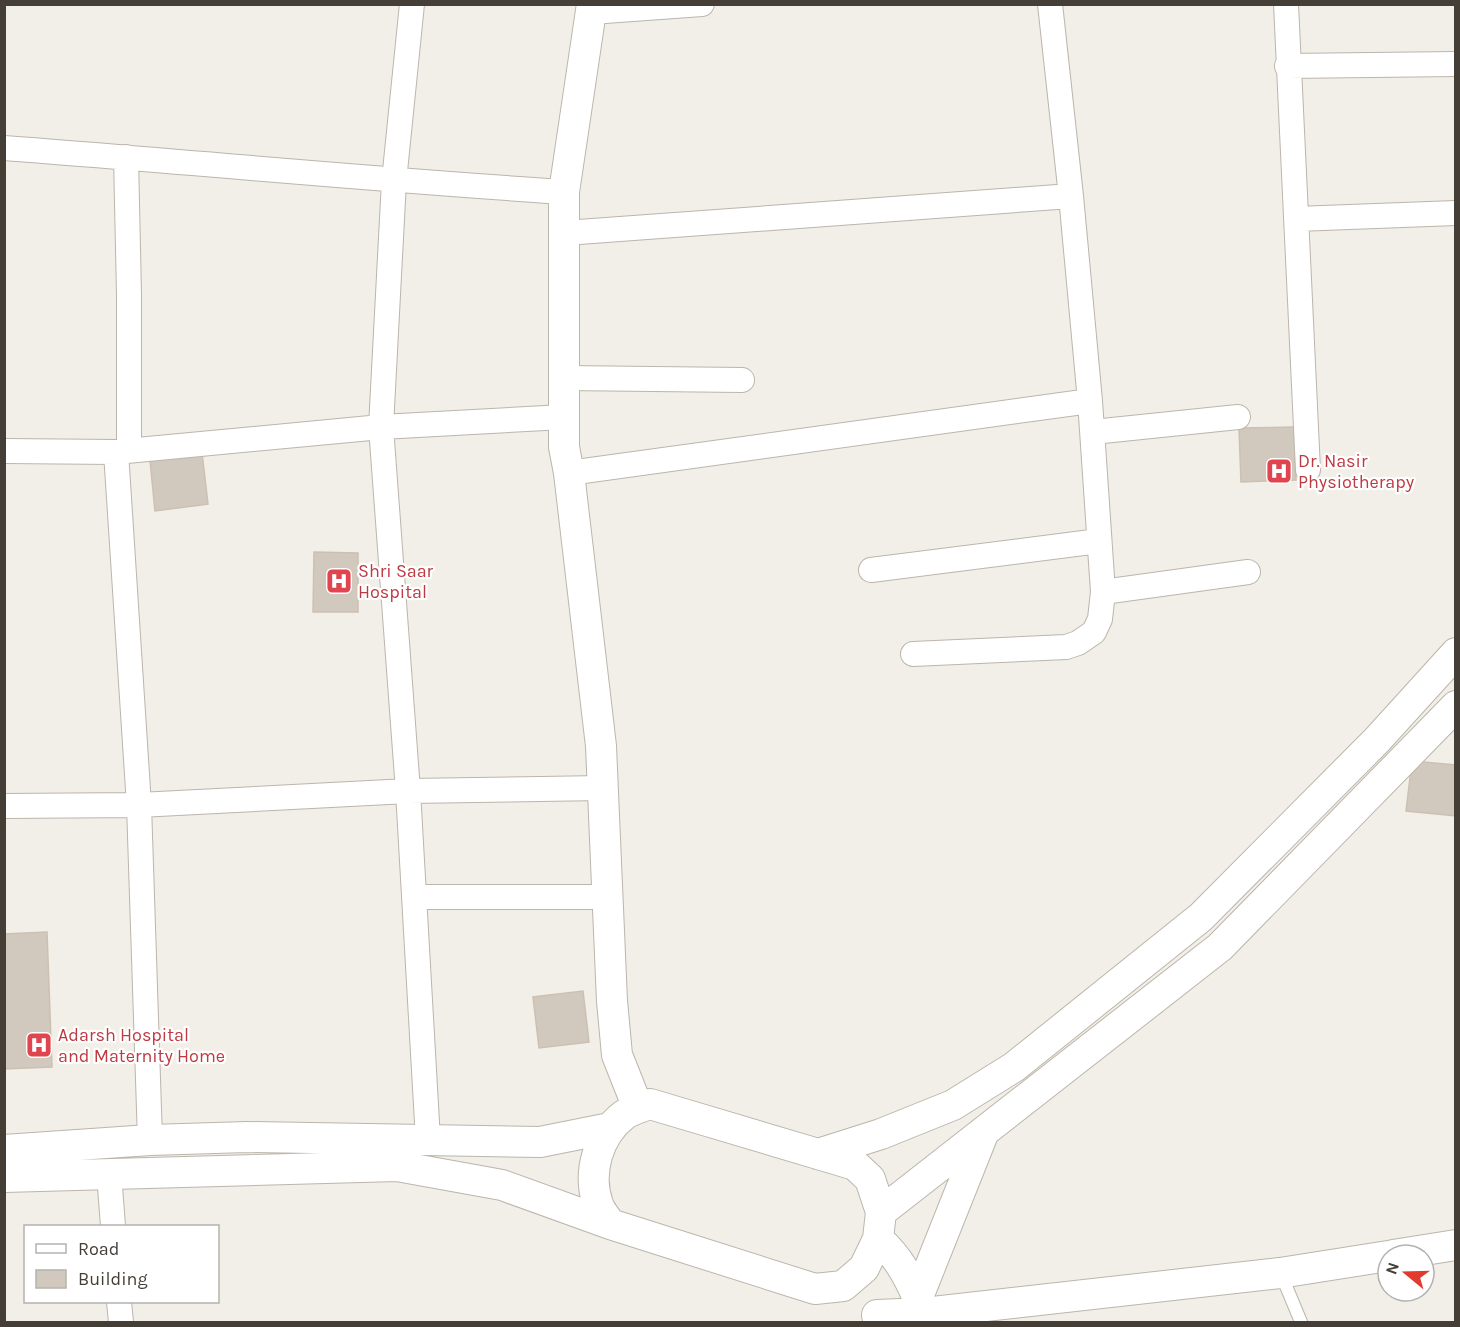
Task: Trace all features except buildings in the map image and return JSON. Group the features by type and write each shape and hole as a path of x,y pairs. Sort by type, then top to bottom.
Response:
{"street":[{"path":"412,4 394,181 381,427 408,791 428,1140"},
{"path":"638,1108 618,1055 612,1001 601,746 564,447 564,192 592,8 702,4"},
{"path":"914,654 1066,647 1078,643 1094,632 1100,619 1103,592 1093,432 1050,4"},
{"path":"1286,4 1287,66 1308,470"},
{"path":"1287,66 1455,64"},
{"path":"4,148 394,181 564,192"},
{"path":"126,157 129,295 122,450 139,805 150,1140"},
{"path":"565,233 1071,196"},
{"path":"1296,219 1455,213"},
{"path":"564,378 742,380"},
{"path":"569,473 1090,401"},
{"path":"4,451 122,450 381,427 564,417"},
{"path":"1093,432 1238,417"},
{"path":"871,570 1099,541"},
{"path":"1103,592 1248,572"},
{"path":"818,1154 881,1134 952,1105 1014,1067 1201,917 1377,740 1455,653"},
{"path":"4,1177 397,1166 502,1185 610,1224 815,1289 843,1287 864,1268 880,1225 984,1131 1220,947 1455,706"},
{"path":"4,806 139,805 408,791 603,788"},
{"path":"414,897 607,897"},
{"path":"610,1224 598,1205 592,1177 599,1148 610,1128 625,1114 650,1104 855,1165 870,1179 880,1225 923,1311"},
{"path":"4,1150 150,1140 247,1137 540,1142 610,1128"},
{"path":"923,1311 984,1131"},
{"path":"109,1174 113,1225"},
{"path":"1436,1248 1455,1245"},
{"path":"843,1287 879,1319 923,1311 1280,1273 1376,1258"},
{"path":"119,1303 121,1323"}],"lane":[{"path":"1280,1273 1301,1323"}],"place":[{"name":"Dr. Nasir Physiotherapy","path":"1279,471"},
{"name":"Shri Saar Hospital","path":"339,581"},
{"name":"Adarsh Hospital and Maternity Home","path":"39,1045"}]}
